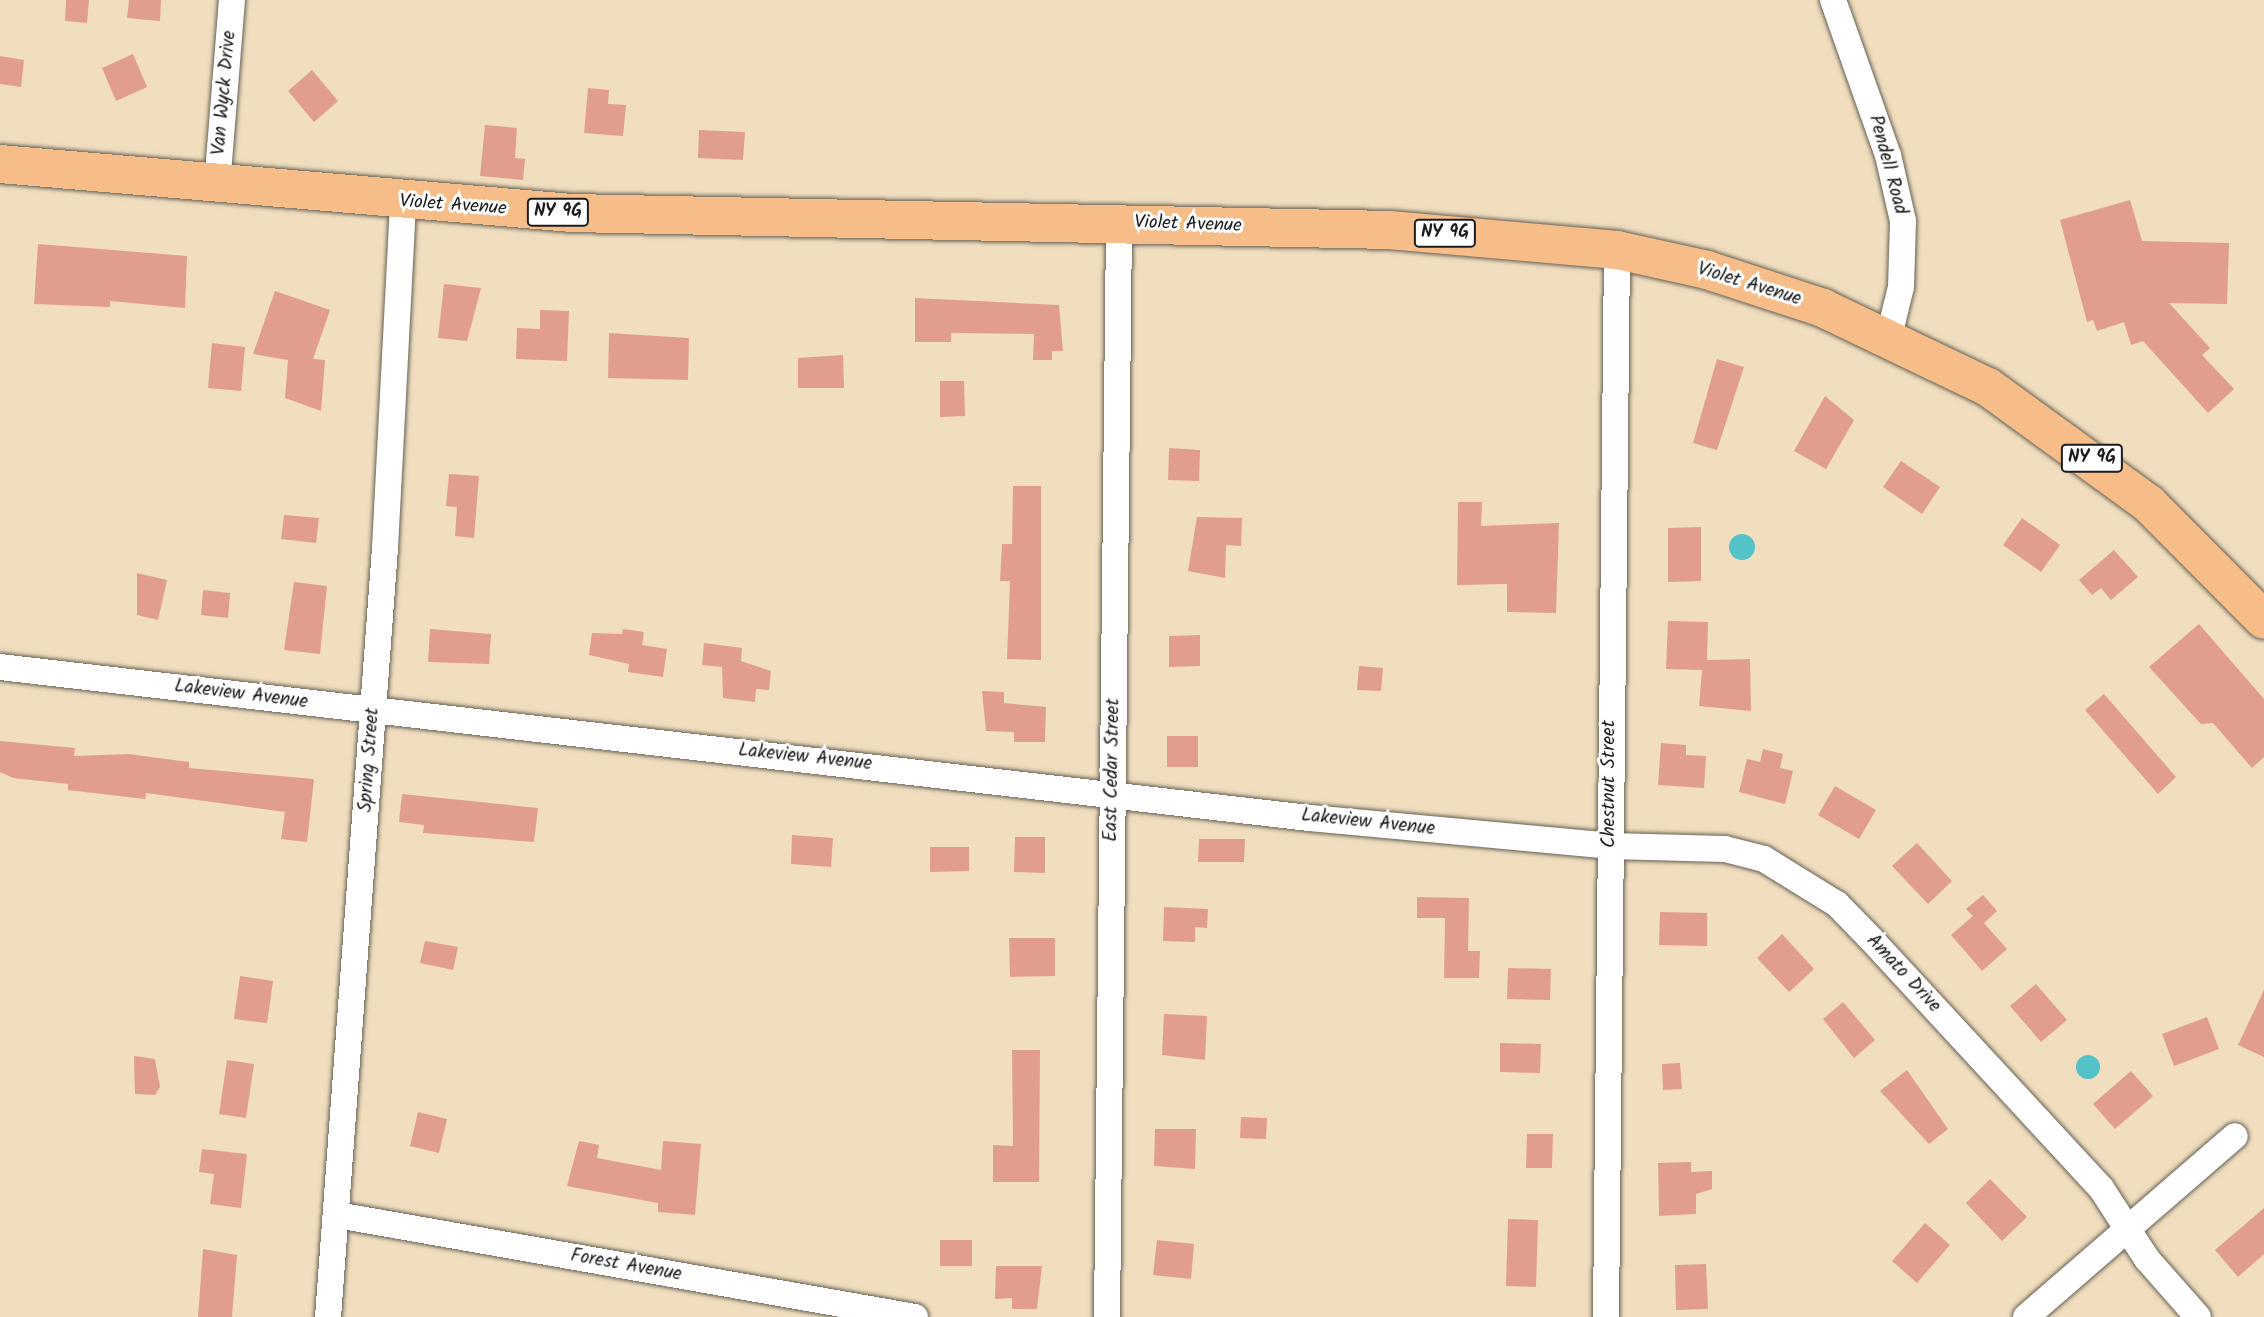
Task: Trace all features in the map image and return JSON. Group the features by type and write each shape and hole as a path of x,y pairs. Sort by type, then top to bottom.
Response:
{"main road":[{"name":"Violet Avenue","path":"0,164 403,203 572,213 1119,223 1464,234 1616,250 1753,284 1889,336 1989,387 2068,440 2178,530 2264,620"}],"street":[{"name":"Van Wyck Drive","path":"217,186 232,0"},
{"name":"Pendell Road","path":"1833,0 1888,155 1903,221 1901,287 1889,336"},
{"name":"Spring Street","path":"328,1317 373,710 403,203"},
{"name":"East Cedar Street","path":"1107,1317 1119,223"},
{"name":"Chestnut Street","path":"1606,1317 1616,250"},
{"name":"Lakeview Avenue","path":"0,667 1112,793 1610,846"},
{"name":"Amato Drive","path":"1610,846 1725,849 1795,874 1837,904 2101,1188 2126,1226 2198,1317"},
{"path":"2026,1317 2126,1226 2235,1136"},
{"name":"Forest Avenue","path":"337,1215 915,1317"}],"water":[{"path":"1742,534 1752,537 1755,547 1752,557 1742,560 1732,557 1729,547 1732,537"},
{"path":"2088,1055 2097,1058 2100,1067 2097,1076 2088,1079 2079,1076 2076,1067 2079,1058"}],"building":[{"path":"66,0 89,0 87,23 65,21"},
{"path":"129,0 161,0 160,21 127,18"},
{"path":"133,54 147,87 116,101 102,68"},
{"path":"0,56 24,60 21,87 0,84"},
{"path":"312,70 338,101 314,122 288,91"},
{"path":"588,88 609,90 608,104 626,105 623,136 584,133"},
{"path":"485,125 517,128 515,158 525,159 523,180 480,176"},
{"path":"699,130 745,132 743,160 698,158"},
{"path":"2130,200 2142,241 2229,243 2227,304 2169,303 2210,348 2202,355 2234,389 2208,413 2143,341 2131,345 2124,322 2097,331 2093,320 2087,322 2060,220"},
{"path":"38,244 187,256 185,308 110,301 110,307 34,304"},
{"path":"444,284 481,288 467,341 438,338"},
{"path":"275,291 330,310 313,359 325,360 321,411 285,398 288,360 253,354"},
{"path":"915,298 1059,305 1063,351 1052,351 1052,360 1033,360 1034,334 951,333 951,342 915,342"},
{"path":"540,310 569,311 567,361 516,359 517,328 540,329"},
{"path":"609,333 689,338 688,380 608,378"},
{"path":"212,343 245,347 241,391 208,388"},
{"path":"843,355 844,388 798,388 798,358"},
{"path":"1717,359 1744,367 1717,450 1693,443"},
{"path":"940,381 964,381 965,416 940,417"},
{"path":"1825,396 1854,420 1826,469 1794,451"},
{"path":"1169,448 1200,450 1199,481 1168,480"},
{"path":"1901,461 1940,487 1922,514 1883,487"},
{"path":"449,474 479,476 474,538 455,536 457,507 446,506"},
{"path":"1013,486 1041,486 1041,660 1007,659 1010,581 1000,581 1002,544 1012,544"},
{"path":"1458,502 1482,502 1481,526 1559,523 1556,613 1507,612 1507,584 1457,585"},
{"path":"284,515 319,518 316,543 281,539"},
{"path":"1197,517 1242,518 1241,546 1226,545 1225,578 1188,571"},
{"path":"2022,518 2060,545 2041,572 2003,545"},
{"path":"1701,527 1701,581 1668,582 1668,528"},
{"path":"2114,550 2138,577 2111,600 2101,588 2092,595 2079,580"},
{"path":"137,573 167,580 158,620 137,615"},
{"path":"294,582 327,586 320,654 284,650"},
{"path":"203,590 230,593 228,618 201,615"},
{"path":"1668,621 1708,622 1707,660 1750,659 1751,711 1699,706 1702,670 1666,669"},
{"path":"2199,624 2264,699 2264,757 2252,768 2213,723 2201,724 2149,667"},
{"path":"430,629 491,634 489,664 428,662"},
{"path":"623,629 644,632 642,645 667,649 663,677 628,672 629,664 589,655 592,633 622,634"},
{"path":"1200,635 1200,666 1169,667 1169,636"},
{"path":"704,643 742,648 741,661 771,671 769,690 756,689 755,702 723,698 722,667 702,665"},
{"path":"1359,666 1383,668 1381,691 1357,690"},
{"path":"982,691 1004,692 1004,703 1046,707 1045,742 1014,742 1014,732 986,731"},
{"path":"2104,694 2176,777 2158,794 2085,710"},
{"path":"1167,736 1198,736 1198,767 1167,767"},
{"path":"0,741 75,748 74,756 128,754 189,762 189,768 314,779 307,842 281,839 285,812 146,793 145,799 68,790 68,784 13,778 0,772"},
{"path":"1661,743 1686,745 1686,755 1706,756 1704,788 1658,785"},
{"path":"1763,749 1783,754 1780,768 1793,771 1785,804 1739,792 1747,759 1760,762"},
{"path":"1835,786 1876,810 1859,839 1818,815"},
{"path":"402,794 538,808 534,842 423,833 424,825 399,822"},
{"path":"792,835 833,838 831,867 791,864"},
{"path":"1015,837 1045,837 1045,873 1014,872"},
{"path":"1199,839 1245,839 1244,862 1198,862"},
{"path":"1917,843 1952,881 1928,904 1892,866"},
{"path":"930,847 969,847 969,871 930,872"},
{"path":"1983,895 1997,911 1984,923 2007,949 1982,971 1951,935 1973,916 1966,909"},
{"path":"1417,897 1469,898 1468,951 1480,951 1479,978 1444,978 1445,918 1417,918"},
{"path":"1164,907 1208,909 1207,928 1195,927 1195,942 1163,941"},
{"path":"1660,912 1707,913 1707,946 1659,945"},
{"path":"1782,934 1814,969 1789,992 1757,958"},
{"path":"1009,938 1055,938 1055,976 1010,977"},
{"path":"425,941 458,947 453,970 420,963"},
{"path":"1508,968 1551,969 1550,1000 1507,999"},
{"path":"240,976 273,981 267,1023 234,1019"},
{"path":"2036,984 2067,1020 2041,1042 2010,1006"},
{"path":"2264,990 2264,1057 2238,1045"},
{"path":"1843,1002 1875,1040 1854,1058 1823,1019"},
{"path":"1164,1014 1207,1016 1205,1060 1162,1055"},
{"path":"2207,1017 2219,1049 2174,1066 2162,1034"},
{"path":"1500,1043 1541,1044 1540,1073 1500,1072"},
{"path":"1012,1050 1040,1050 1039,1182 993,1182 993,1145 1013,1146"},
{"path":"134,1056 155,1059 160,1087 155,1095 135,1094"},
{"path":"227,1060 254,1064 246,1118 219,1114"},
{"path":"1680,1063 1682,1089 1663,1090 1662,1064"},
{"path":"1907,1070 1948,1129 1929,1144 1880,1091"},
{"path":"2131,1071 2153,1096 2115,1129 2093,1104"},
{"path":"418,1112 447,1119 439,1153 410,1146"},
{"path":"1241,1117 1267,1118 1266,1139 1240,1138"},
{"path":"1155,1129 1196,1129 1195,1169 1154,1166"},
{"path":"1527,1134 1553,1134 1552,1168 1526,1168"},
{"path":"579,1141 599,1145 597,1158 661,1170 663,1141 701,1144 695,1215 658,1212 658,1203 567,1186"},
{"path":"202,1149 247,1154 241,1208 210,1204 214,1174 199,1172"},
{"path":"1691,1162 1691,1172 1712,1171 1712,1189 1696,1194 1696,1214 1659,1216 1658,1163"},
{"path":"1990,1179 2027,1217 2002,1241 1966,1203"},
{"path":"2264,1208 2264,1254 2238,1277 2215,1250"},
{"path":"1508,1219 1538,1220 1536,1287 1506,1286"},
{"path":"1925,1223 1950,1245 1917,1283 1892,1261"},
{"path":"940,1240 972,1240 972,1266 940,1266"},
{"path":"1157,1240 1194,1244 1191,1279 1153,1275"},
{"path":"203,1249 237,1255 232,1317 198,1317"},
{"path":"1706,1264 1708,1309 1676,1310 1675,1265"},
{"path":"996,1266 1042,1266 1037,1309 1012,1309 1012,1298 995,1299"}]}
